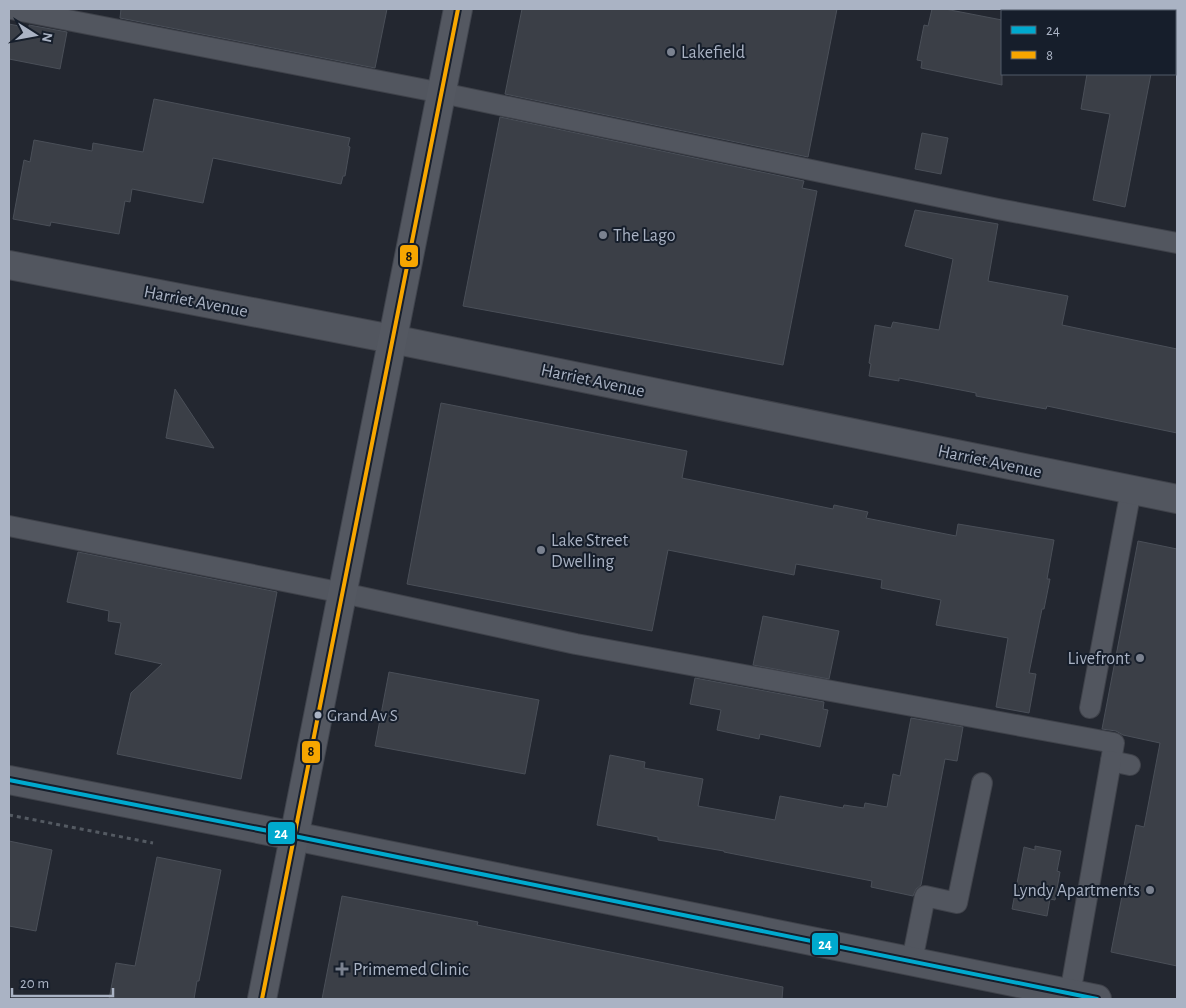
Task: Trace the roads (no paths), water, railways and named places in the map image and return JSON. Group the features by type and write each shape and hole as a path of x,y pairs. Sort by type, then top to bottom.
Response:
{"main road":[{"path":"262,999 458,9"}],"street":[{"name":"Harriet Avenue","path":"9,265 392,339 1177,500"},
{"path":"9,780 1097,999"}],"lane":[{"path":"11,9 442,93 998,209 1177,243"},
{"path":"1090,708 1132,490"},
{"path":"9,526 576,644 1114,743 1120,763 1070,994"},
{"path":"912,962 925,896 957,903 982,783"}],"place":[{"name":"Lakefield","path":"671,52"},
{"name":"The Lago","path":"603,235"},
{"name":"Lake Street Dwelling","path":"541,550"},
{"name":"Livefront","path":"1140,658"},
{"name":"Grand Av S","path":"318,715"},
{"name":"Lyndy Apartments","path":"1150,890"},
{"name":"Primemed Clinic","path":"342,969"}]}
